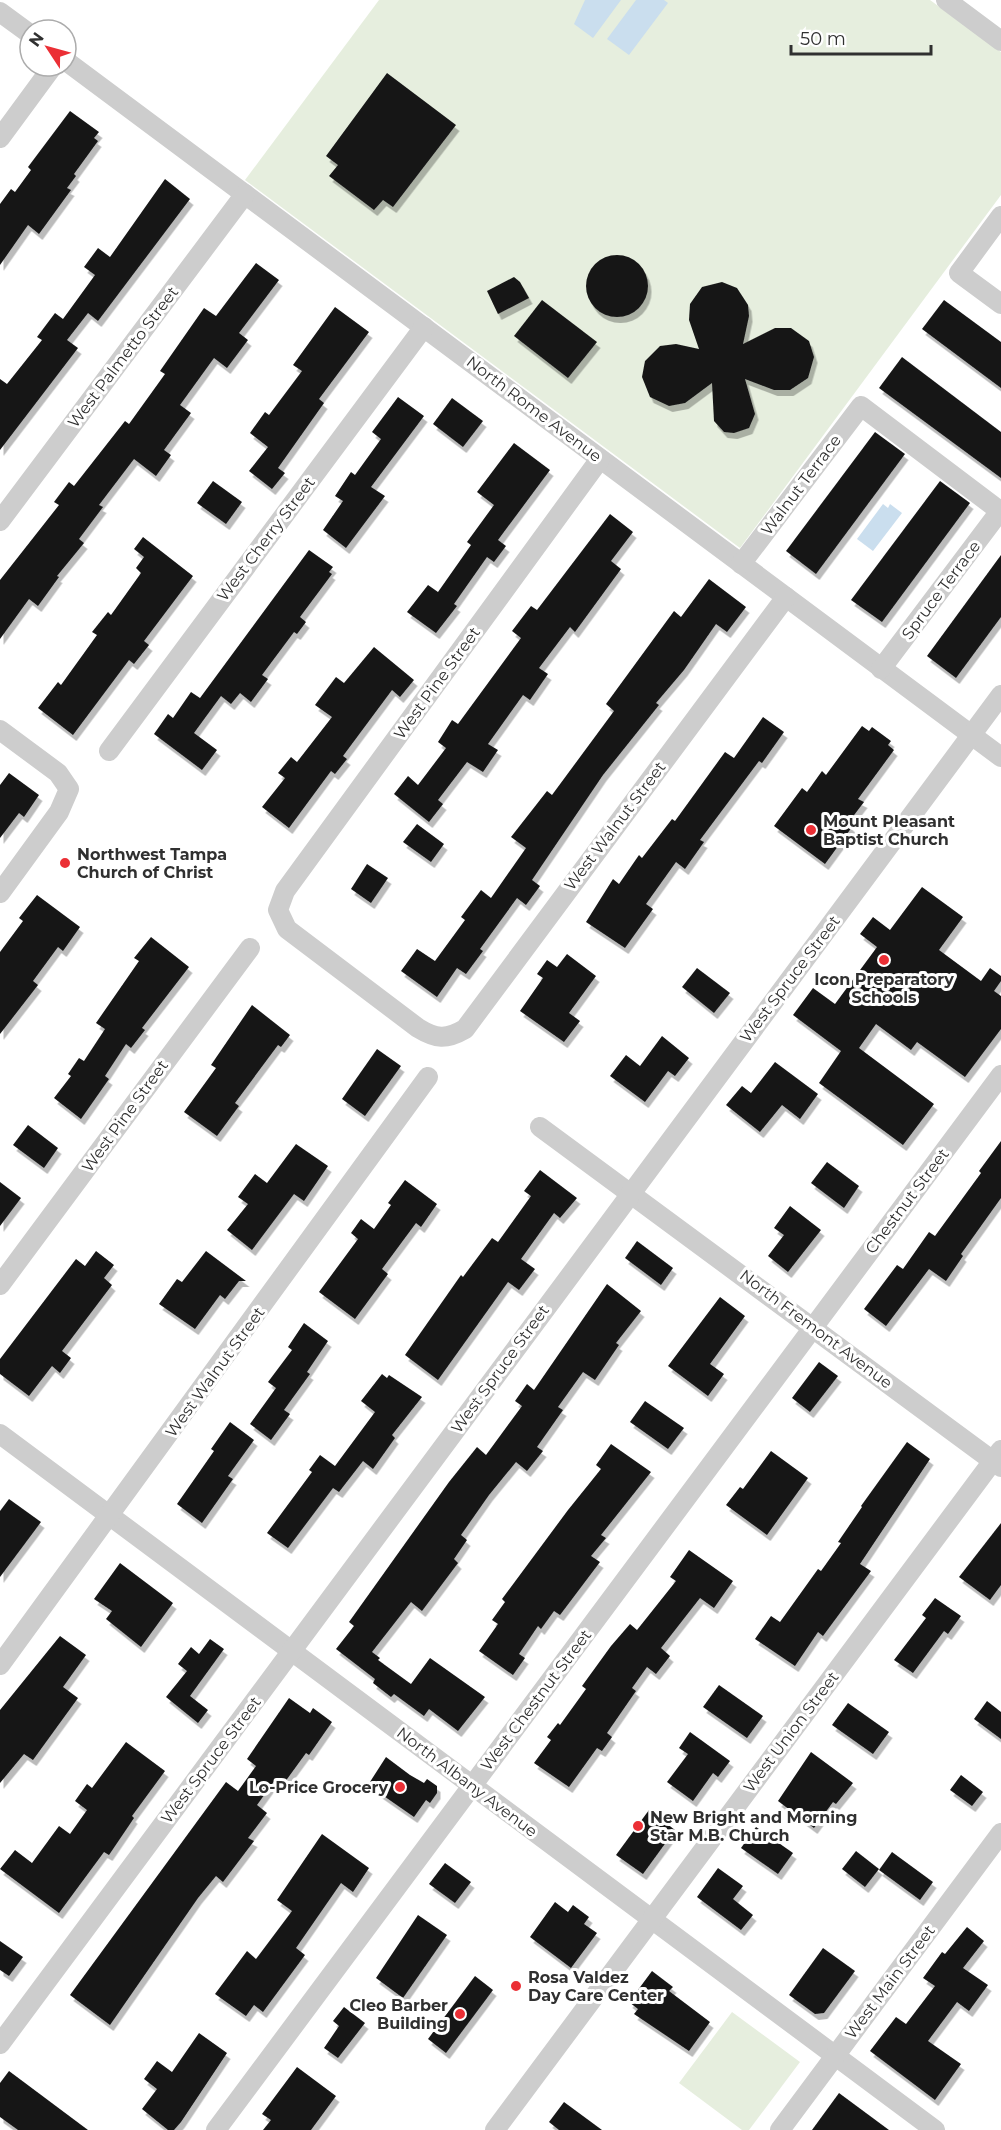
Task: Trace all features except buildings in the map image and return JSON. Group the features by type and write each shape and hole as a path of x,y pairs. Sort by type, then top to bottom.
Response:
{"street":[{"path":"946,0 1001,41"},
{"path":"0,12 18,25"},
{"name":"North Rome Avenue","path":"78,70 1001,758"},
{"path":"0,138 44,78"},
{"name":"West Palmetto Street","path":"0,521 245,194"},
{"path":"1001,216 959,273 1001,304"},
{"name":"West Cherry Street","path":"109,751 424,327"},
{"name":"Walnut Terrace","path":"741,564 861,406 1000,511"},
{"name":"West Pine Street","path":"435,1038 417,1028 287,929 278,910 285,891 600,459"},
{"name":"Spruce Terrace","path":"881,669 1000,511"},
{"name":"West Walnut Street","path":"435,1038 451,1037 465,1029 786,597"},
{"name":"West Spruce Street","path":"0,2044 1001,695"},
{"path":"0,730 58,773 69,789 59,812 0,893"},
{"name":"West Pine Street","path":"0,1285 250,948"},
{"name":"Chestnut Street","path":"813,1327 1001,1075"},
{"name":"West Walnut Street","path":"0,1665 111,1516 428,1077"},
{"name":"North Fremont Avenue","path":"540,1126 813,1327 998,1459"},
{"name":"West Chestnut Street","path":"216,2130 813,1327"},
{"name":"North Albany Avenue","path":"0,1434 934,2130"},
{"name":"West Union Street","path":"495,2130 998,1459"},
{"name":"West Main Street","path":"780,2130 1001,1833"}],"green space":[{"path":"379,0 930,0 1001,52 1001,195 740,548 245,180"},
{"path":"732,2012 800,2062 749,2130 742,2130 679,2083"}],"water":[{"path":"585,0 621,0 593,38 574,24"},
{"path":"636,0 664,0 668,3 629,55 607,39"},
{"path":"883,504 888,508 890,504 902,513 873,551 857,539"}],"place":[{"name":"Mount Pleasant Baptist Church","path":"811,830"},
{"name":"Northwest Tampa Church of Christ","path":"65,863"},
{"name":"Icon Preparatory Schools","path":"884,960"},
{"name":"Lo-Price Grocery","path":"400,1787"},
{"name":"New Bright and Morning Star M.B. Church","path":"638,1826"},
{"name":"Rosa Valdez Day Care Center","path":"516,1986"},
{"name":"Cleo Barber Building","path":"460,2014"}]}
